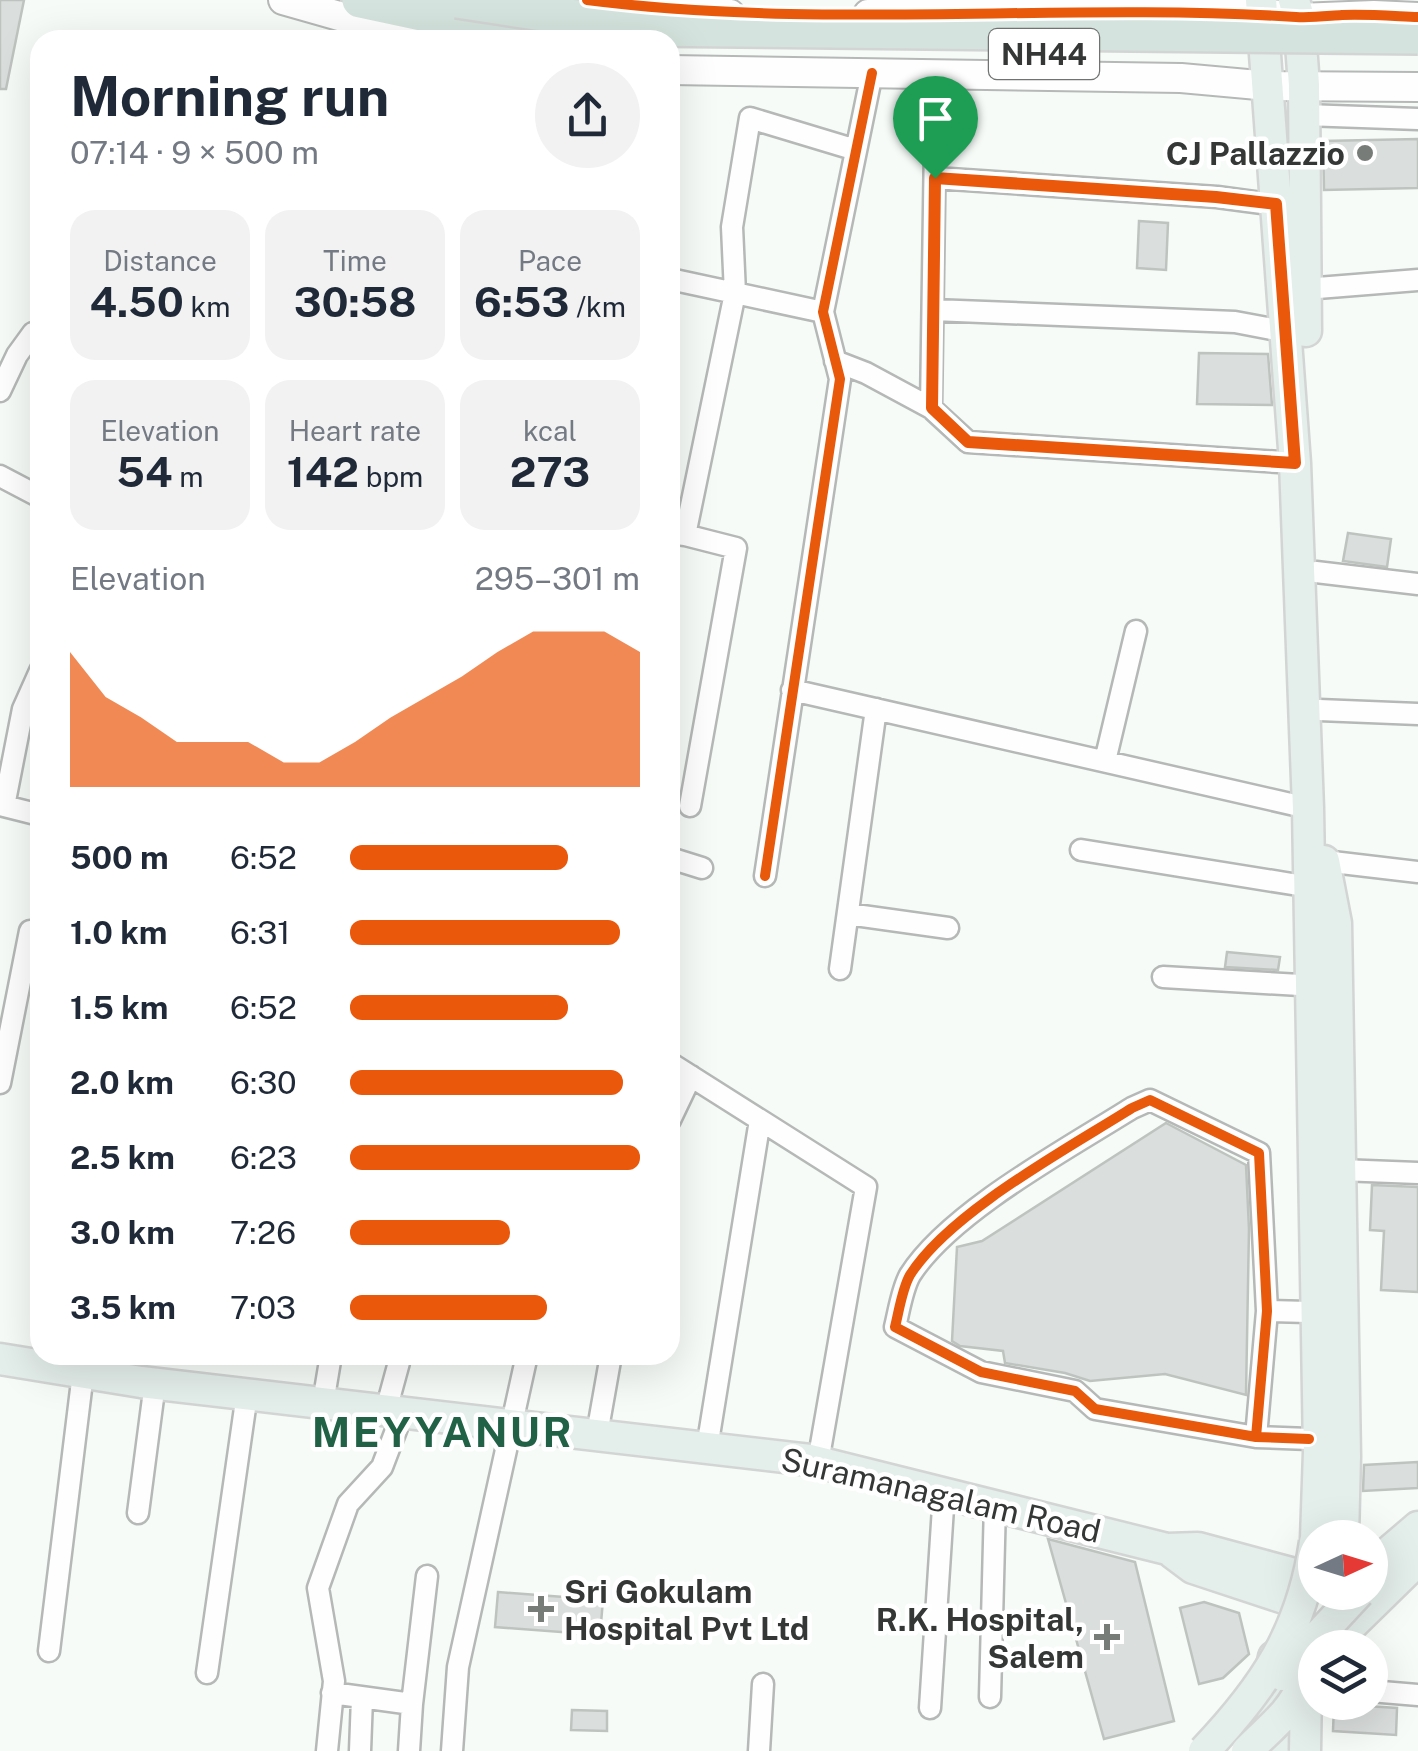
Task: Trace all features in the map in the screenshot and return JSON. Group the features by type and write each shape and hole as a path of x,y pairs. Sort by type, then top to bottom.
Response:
{"highway":[{"path":"360,0 501,30"},
{"name":"NH44","path":"457,0 642,28 1418,36"},
{"name":"NH44","path":"680,49 1418,56"}],"main road":[{"path":"1262,7 1288,332 1308,808 1318,925 1334,1520"},
{"path":"1297,9 1304,100 1305,289 1324,860 1318,925 1316,1520"},
{"path":"1273,1745 1269,1676 1309,1514 1298,885 1308,808"},
{"path":"1324,860 1336,923 1343,1520"},
{"name":"Suramanagalam Road","path":"0,1359 30,1360"},
{"name":"Suramanagalam Road","path":"61,1365 155,1383 818,1462 1167,1549 1193,1568 1294,1587"},
{"path":"1388,1553 1418,1528"},
{"path":"1388,1566 1418,1540"},
{"path":"1343,1630 1418,1560"},
{"path":"1368,1630 1418,1579"},
{"path":"1204,1751 1244,1710 1276,1662 1298,1610"},
{"path":"1195,1751 1269,1676 1325,1610"},
{"path":"1212,1751 1326,1610"},
{"path":"1230,1751 1298,1676"},
{"path":"1248,1751 1298,1696"},
{"path":"1273,1745 1298,1712"},
{"path":"1304,1720 1305,1751"},
{"path":"1315,1720 1315,1751"}],"street":[{"path":"283,0 388,30"},
{"path":"587,0 737,14 1262,7 1418,17"},
{"path":"680,70 1181,78 1269,86 1304,100 1418,119"},
{"path":"764,876 840,379 823,312 872,73"},
{"path":"932,408 936,76"},
{"path":"1304,100 1418,87"},
{"path":"680,522 736,294 732,227 750,118 856,150"},
{"path":"935,178 1276,204"},
{"path":"1305,289 1418,280"},
{"path":"680,281 823,312"},
{"path":"933,310 1235,322 1288,332"},
{"path":"0,390 30,336"},
{"path":"835,361 932,408 968,442 1295,463"},
{"path":"0,476 30,492"},
{"path":"680,535 736,548 690,806"},
{"path":"1316,572 1418,584"},
{"path":"1105,761 1136,631"},
{"path":"792,690 1308,808"},
{"path":"30,694 2,806 30,813"},
{"path":"840,969 876,709"},
{"path":"1320,710 1418,714"},
{"path":"1081,850 1298,885"},
{"path":"1324,860 1418,872"},
{"path":"680,861 702,868"},
{"path":"848,914 948,928"},
{"path":"0,1083 30,931"},
{"path":"1163,977 1300,985"},
{"path":"680,1069 866,1187 818,1462"},
{"path":"680,1099 691,1076"},
{"path":"1256,1437 1267,1310 1259,1153 1150,1100 1014,1183 942,1236 908,1278 895,1327 981,1372 1074,1391 1095,1409 1256,1437 1309,1439"},
{"path":"707,1448 760,1120"},
{"path":"1340,1170 1418,1173"},
{"path":"1267,1310 1308,1312"},
{"path":"323,1403 329,1365"},
{"path":"327,1751 334,1681 318,1588 348,1504 382,1467 400,1365"},
{"path":"452,1751 458,1666 525,1365"},
{"path":"597,1434 609,1365"},
{"path":"49,1652 83,1372"},
{"path":"138,1513 155,1383"},
{"path":"208,1674 247,1394"},
{"path":"930,1708 944,1492"},
{"path":"990,1697 995,1504"},
{"path":"409,1751 428,1576"},
{"path":"759,1751 763,1684"},
{"path":"1388,1693 1418,1695"},
{"path":"332,1694 412,1704"},
{"path":"360,1751 362,1698"}],"building":[{"path":"0,0 24,0 6,89 0,89"},
{"name":"CJ Pallazzio","path":"1418,139 1418,188 1324,190 1323,141"},
{"path":"1139,221 1168,223 1166,270 1137,268"},
{"path":"1199,353 1268,354 1272,405 1197,404"},
{"path":"1348,533 1391,539 1387,567 1343,561"},
{"path":"1227,952 1280,957 1278,970 1225,967"},
{"path":"1166,1123 1246,1165 1246,1395 1165,1374 1090,1381 1005,1363 1003,1351 960,1346 952,1341 957,1247 982,1241"},
{"path":"1372,1185 1418,1187 1418,1292 1381,1290 1384,1231 1370,1230"},
{"path":"1418,1462 1418,1488 1363,1491 1364,1465"},
{"path":"1048,1539 1135,1562 1174,1721 1104,1739"},
{"path":"498,1592 603,1600 600,1635 495,1627"},
{"path":"1204,1602 1239,1613 1249,1654 1223,1678 1199,1684 1180,1608"},
{"path":"1388,1707 1397,1708 1396,1735 1333,1731 1333,1720 1388,1720"},
{"path":"572,1710 607,1711 607,1731 571,1730"}],"cycle path":[{"path":"587,0 675,9 852,15 1119,12 1418,17"},
{"path":"765,876 840,379 823,312 872,73"},
{"path":"1256,1437 1267,1311 1259,1153 1150,1100 1044,1162 981,1205 928,1251 907,1281 895,1327 981,1372 1075,1391 1095,1409 1256,1437 1309,1439"}],"place":[{"name":"CJ Pallazzio","path":"1365,153"},
{"name":"Sri Gokulam Hospital Pvt Ltd","path":"541,1609"},
{"name":"R.K. Hospital, Salem","path":"1107,1637"}],"district":[{"name":"MEYYANUR","path":"443,1431"}],"route":[{"path":"935,178 1276,204 1295,463 968,442 932,408 935,178"}]}
